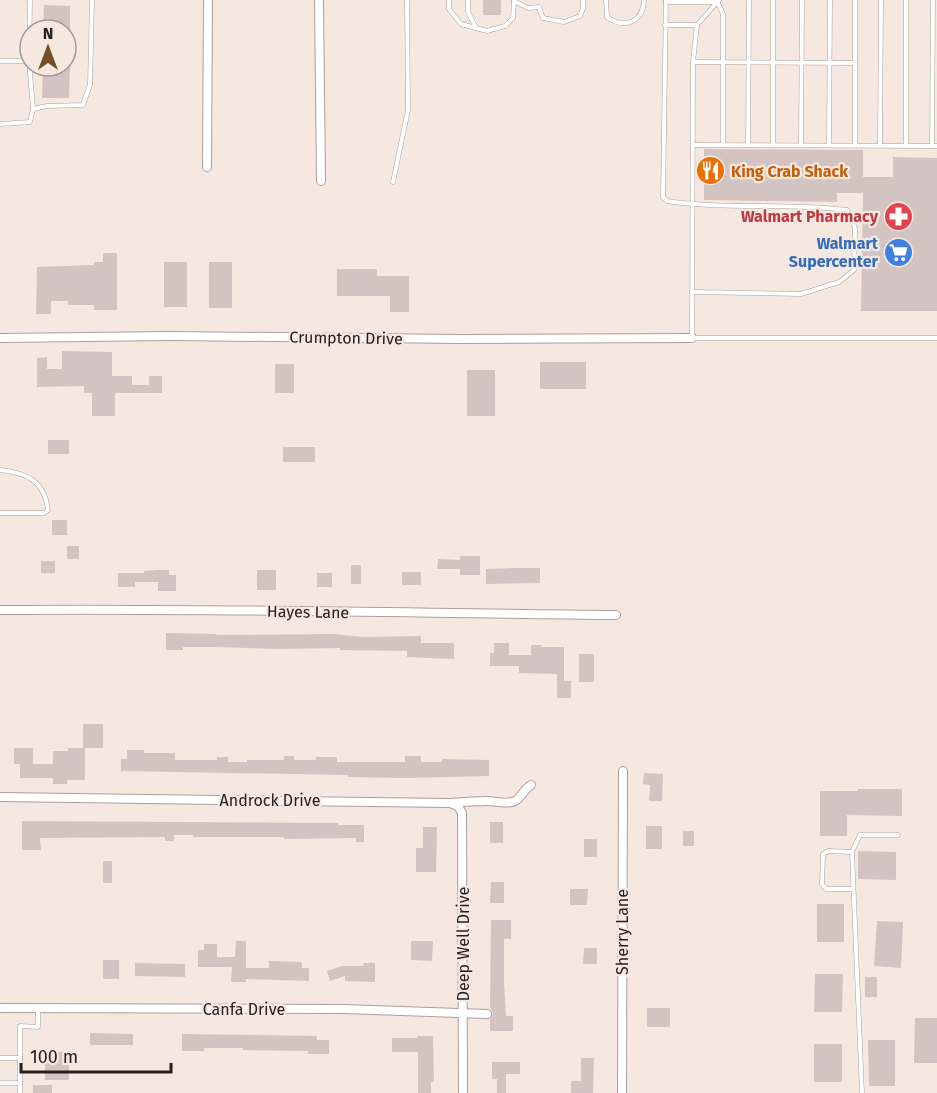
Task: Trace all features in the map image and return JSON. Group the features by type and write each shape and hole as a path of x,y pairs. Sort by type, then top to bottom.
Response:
{"street":[{"path":"207,167 208,0"},
{"path":"319,0 321,181"},
{"name":"Crumpton Drive","path":"0,338 158,336 461,339 692,338"},
{"name":"Hayes Lane","path":"0,610 152,608 271,612 616,615"},
{"name":"Sherry Lane","path":"622,1093 623,771"},
{"name":"Androck Drive","path":"0,797 513,802 522,796 525,788 531,785"},
{"name":"Deep Well Drive","path":"449,803 458,806 462,813 463,1093"},
{"name":"Canfa Drive","path":"0,1008 344,1009 487,1014"}],"lane":[{"path":"30,0 30,18"},
{"path":"33,109 47,106 83,105 90,85 92,0"},
{"path":"393,182 408,110 407,0"},
{"path":"449,0 449,9 461,24 487,31 504,26 513,18 514,0 528,8 538,7"},
{"path":"468,0 468,12 476,28"},
{"path":"539,0 538,7 543,18 564,22 580,16 583,0"},
{"path":"606,0 607,17 615,23 631,23 644,9 644,0"},
{"path":"748,145 749,0"},
{"path":"773,0 773,145"},
{"path":"801,145 802,0"},
{"path":"829,145 830,0"},
{"path":"855,0 855,145"},
{"path":"880,146 881,0"},
{"path":"906,0 906,146"},
{"path":"693,145 934,146 933,0"},
{"path":"692,292 801,294 839,282 854,270 855,228 847,210 824,207 692,205 667,201 663,197 666,1 718,1"},
{"path":"718,1 697,25 693,62 692,338 937,338"},
{"path":"718,1 723,14 723,145"},
{"path":"665,25 697,25"},
{"path":"0,61 18,61"},
{"path":"693,62 855,63"},
{"path":"0,124 30,122 33,109 30,78"},
{"path":"0,470 25,474 35,481 46,499 48,510 44,513 0,513"},
{"path":"862,1093 852,852 860,835 898,836"},
{"path":"852,852 828,851 823,854 822,884 826,889 853,889"},
{"path":"20,1093 20,1026 38,1027 38,1008"},
{"path":"0,1058 20,1058"},
{"path":"0,1083 20,1083"}],"building":[{"path":"483,0 501,0 501,15 483,15"},
{"path":"44,5 70,6 70,18 43,18"},
{"path":"43,78 70,78 69,98 42,98"},
{"path":"704,149 863,150 863,177 893,177 893,157 937,158 937,311 861,311 863,193 837,193 837,202 704,200"},
{"path":"103,253 117,253 117,310 94,310 94,305 68,305 68,301 51,301 51,314 36,314 37,267 94,265 94,262 103,262"},
{"path":"164,262 187,262 187,307 164,307"},
{"path":"209,262 232,262 232,308 209,308"},
{"path":"337,269 377,269 377,276 409,276 409,312 390,312 390,296 337,296"},
{"path":"62,351 112,352 112,376 132,376 132,385 149,385 149,376 162,376 162,393 115,393 115,416 92,416 92,393 84,393 84,386 37,387 37,358 47,357 47,369 62,369"},
{"path":"540,362 586,362 586,389 540,389"},
{"path":"275,364 294,364 294,393 275,393"},
{"path":"467,370 495,370 495,416 467,416"},
{"path":"48,440 69,440 69,454 48,454"},
{"path":"283,447 315,447 315,462 283,462"},
{"path":"52,520 67,520 67,535 52,535"},
{"path":"67,546 79,546 79,559 67,559"},
{"path":"460,556 480,556 480,575 460,575 460,569 437,569 438,559 460,560"},
{"path":"41,561 55,561 55,573 41,573"},
{"path":"351,565 361,565 361,584 351,584"},
{"path":"540,568 540,583 486,584 486,569"},
{"path":"169,570 169,575 176,575 176,591 158,591 158,582 135,582 135,587 118,587 118,573"},
{"path":"257,570 276,570 276,590 257,590"},
{"path":"402,572 421,572 421,585 402,585"},
{"path":"317,573 332,573 332,587 317,587"},
{"path":"166,633 421,636 421,643 454,643 454,659 407,657 407,651 340,650 340,648 183,647 183,650 166,650"},
{"path":"494,643 509,643 509,655 531,655 531,645 564,647 564,681 571,681 571,698 557,698 557,674 519,673 519,666 490,666 490,653 494,653"},
{"path":"579,654 594,654 594,682 579,682"},
{"path":"83,724 103,724 103,748 83,748"},
{"path":"14,748 33,748 33,764 53,764 53,751 85,748 85,780 67,780 67,784 53,784 53,778 20,778 20,764 14,764"},
{"path":"127,750 144,750 144,753 175,753 175,760 217,760 217,757 228,757 228,762 284,760 284,756 294,756 294,760 337,757 337,762 405,762 405,756 421,756 421,762 442,762 442,759 489,760 489,776 405,778 121,771 121,759 127,759"},
{"path":"644,773 663,774 662,801 649,801 650,785 643,784"},
{"path":"858,789 902,789 902,816 847,815 847,836 820,836 820,791 858,791"},
{"path":"22,821 338,823 338,825 364,825 364,842 356,842 356,838 284,839 284,837 193,837 193,835 174,835 174,841 165,841 165,837 40,838 41,850 22,850"},
{"path":"490,822 503,822 503,843 490,843"},
{"path":"646,826 662,826 662,849 646,849"},
{"path":"423,827 437,827 436,872 416,872 416,848 423,848"},
{"path":"683,831 694,831 694,846 683,846"},
{"path":"584,839 597,839 597,857 584,857"},
{"path":"858,851 896,852 896,880 858,879"},
{"path":"103,861 112,861 112,883 103,883"},
{"path":"491,882 504,882 504,903 490,903"},
{"path":"570,889 588,889 587,905 570,905"},
{"path":"817,904 844,904 844,942 817,942"},
{"path":"491,920 511,920 511,939 504,939 504,983 506,1016 513,1016 513,1031 490,1031 490,1019 493,1014 490,1007"},
{"path":"877,921 903,922 901,968 874,966"},
{"path":"236,941 246,941 246,968 269,968 269,961 302,962 302,968 309,968 309,981 246,979 246,982 231,982 232,967 198,967 198,950 204,950 204,944 217,944 217,957 235,957"},
{"path":"411,941 433,941 432,961 411,960"},
{"path":"584,948 597,948 597,964 583,964"},
{"path":"103,960 119,960 119,979 103,979"},
{"path":"135,963 185,964 185,977 135,976"},
{"path":"364,963 375,963 375,982 345,981 345,976 330,981 327,971 342,966 363,966"},
{"path":"815,974 843,974 842,1012 814,1012"},
{"path":"865,977 877,977 877,997 865,997"},
{"path":"647,1008 670,1008 670,1027 647,1027"},
{"path":"915,1018 937,1018 937,1063 914,1063"},
{"path":"90,1033 133,1034 133,1045 90,1045"},
{"path":"182,1034 317,1036 317,1040 329,1040 329,1054 308,1054 308,1051 243,1050 243,1048 204,1048 204,1051 182,1051"},
{"path":"417,1036 433,1036 434,1082 431,1082 431,1093 418,1093 418,1052 392,1052 392,1038 417,1038"},
{"path":"868,1040 895,1040 895,1086 869,1086"},
{"path":"814,1044 842,1044 842,1082 814,1082"},
{"path":"45,1052 69,1052 69,1080 45,1080"},
{"path":"581,1058 594,1058 593,1093 571,1093 571,1081 581,1081"},
{"path":"492,1062 520,1062 520,1074 506,1074 506,1093 497,1093 497,1079 492,1079"},
{"path":"33,1085 52,1085 52,1093 33,1093"}],"place":[{"name":"King Crab Shack","path":"710,171"},
{"name":"Walmart Pharmacy","path":"899,216"},
{"name":"Walmart Supercenter","path":"899,252"}]}
